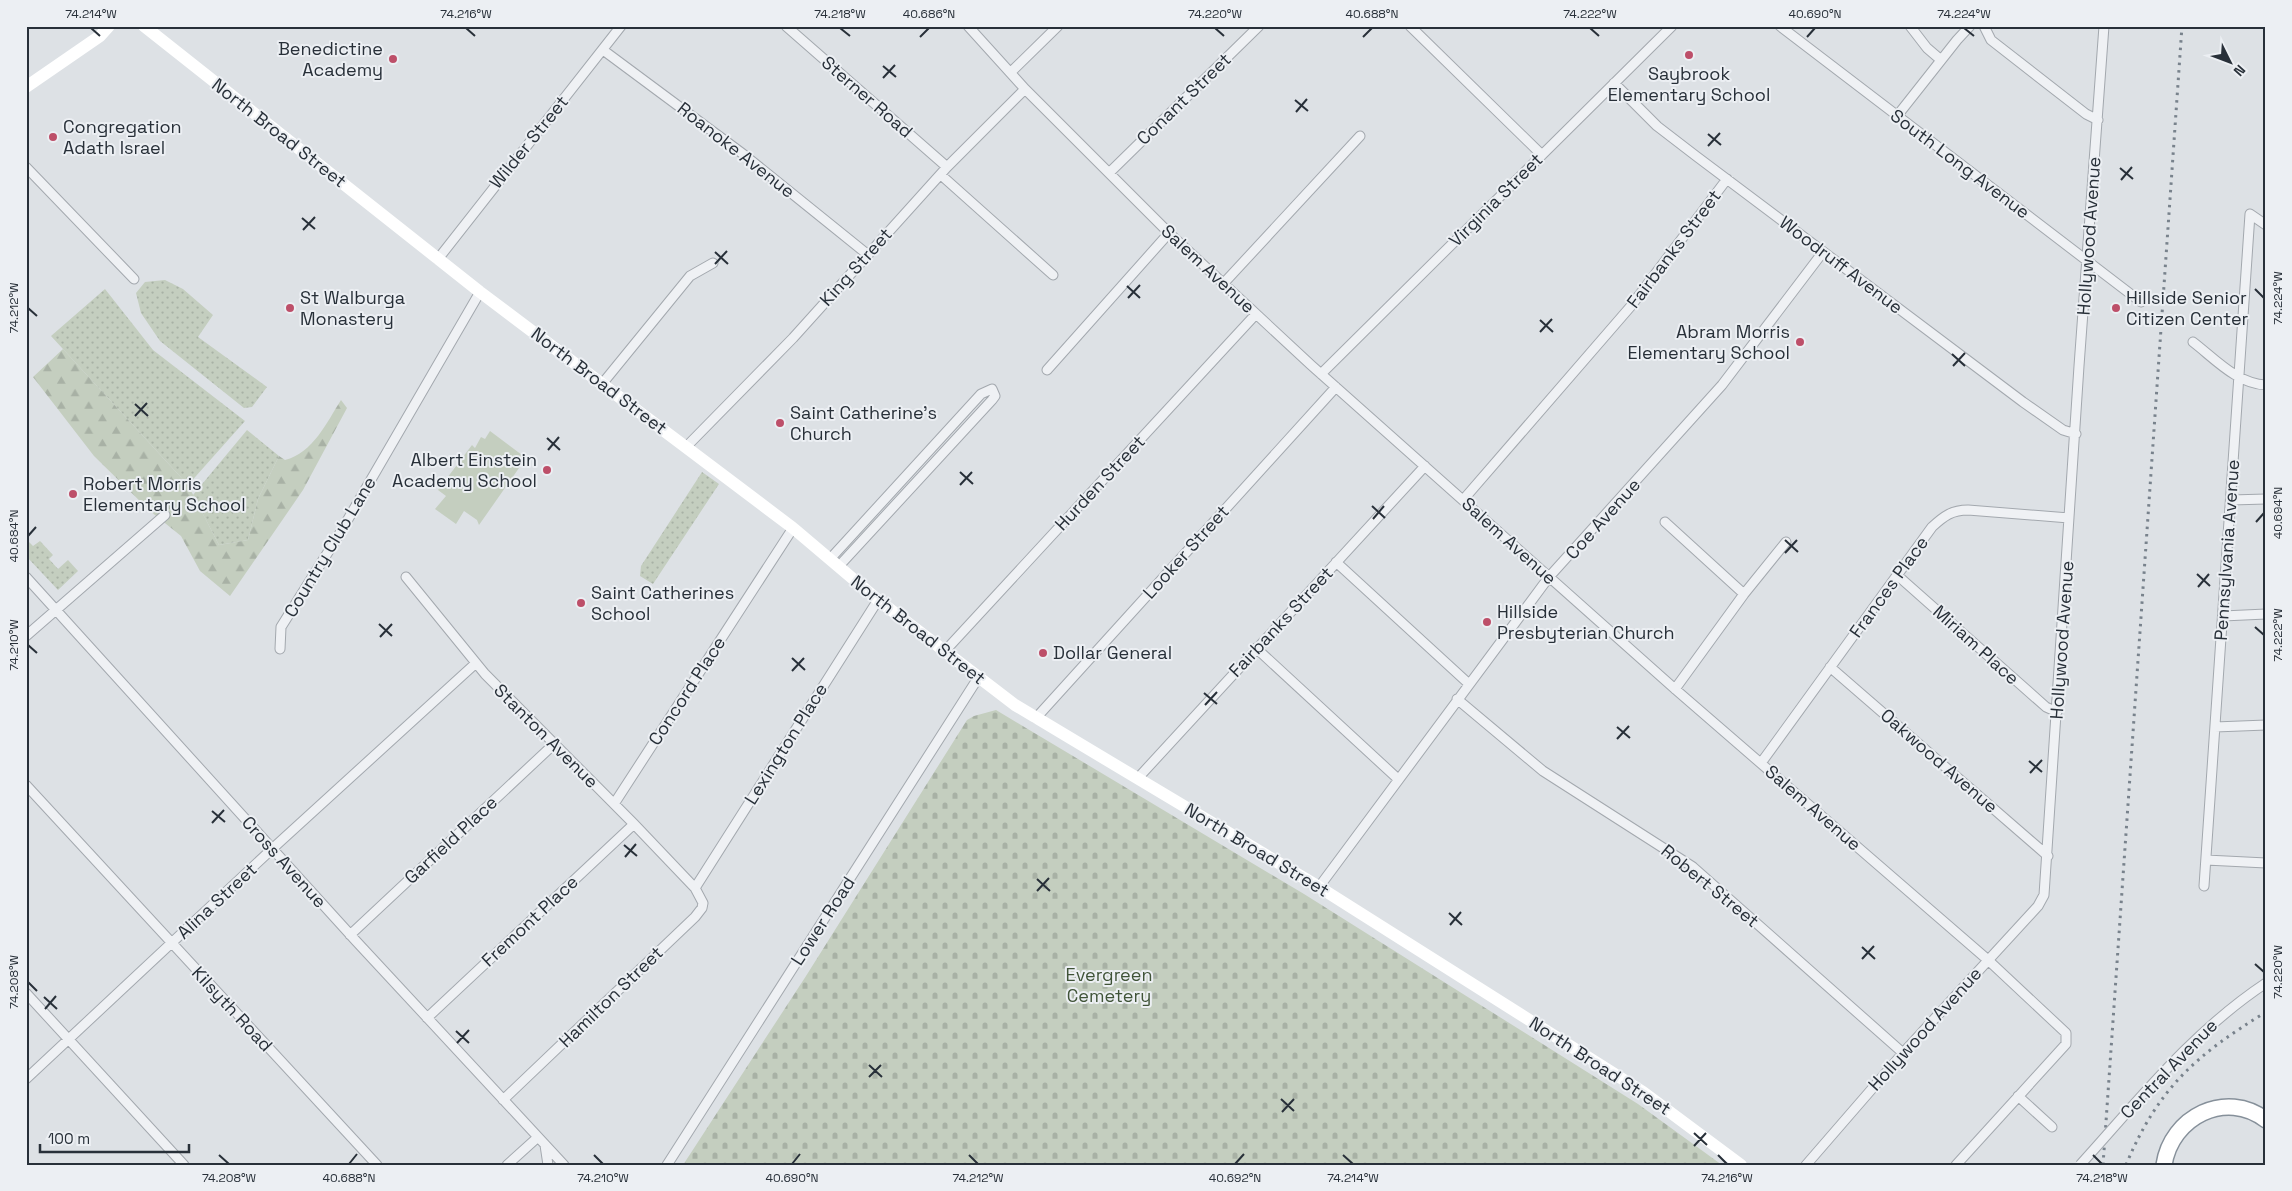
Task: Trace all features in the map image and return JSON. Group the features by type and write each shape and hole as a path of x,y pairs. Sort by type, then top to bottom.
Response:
{"highway":[{"path":"2164,1165 2168,1148 2177,1131 2187,1121 2205,1111 2217,1108 2238,1107 2251,1110 2266,1120"}],"main road":[{"path":"26,87 100,36 108,26"},
{"name":"North Broad Street","path":"144,26 480,292 687,446 793,528 878,600 978,678 1036,718 1319,887 1643,1092 1741,1165"}],"street":[{"name":"Wilder Street","path":"438,259 621,26"},
{"name":"Sterner Road","path":"786,26 947,167"},
{"name":"Salem Avenue","path":"968,26 1025,89 1169,233 1321,374 1675,688 1988,960 2068,1036 2066,1044 2018,1096"},
{"path":"1011,72 1058,26"},
{"name":"Conant Street","path":"1109,173 1259,26"},
{"path":"1410,26 1542,155"},
{"name":"South Long Avenue","path":"1780,26 2141,302"},
{"path":"1910,26 1927,48 1941,60"},
{"path":"1897,116 1970,26"},
{"path":"1984,26 1991,40 2086,114 2098,120"},
{"name":"Hollywood Avenue","path":"1806,1165 1903,1053 2041,901 2046,886 2069,518 2104,26"},
{"name":"Virginia Street","path":"1321,374 1614,83 1665,28"},
{"name":"Roanoke Avenue","path":"603,50 743,154 867,254"},
{"name":"Woodruff Avenue","path":"1614,83 1657,126 2023,402 2064,430 2076,434"},
{"name":"King Street","path":"687,446 793,338 947,167 1025,89"},
{"path":"1223,284 1360,136"},
{"path":"26,167 134,279"},
{"path":"941,175 1053,275"},
{"name":"Fairbanks Street","path":"1463,500 1631,306 1727,179"},
{"name":"Pennsylvania Avenue","path":"2204,886 2250,214 2266,225"},
{"path":"1047,370 1169,233"},
{"name":"Coe Avenue","path":"1319,887 1549,577 1722,386 1824,252"},
{"path":"602,384 690,276 713,263"},
{"name":"Country Club Lane","path":"280,649 281,627 340,533 480,292"},
{"name":"Hurden Street","path":"944,652 1256,314"},
{"path":"2193,342 2239,378 2254,384 2266,385"},
{"name":"Looker Street","path":"1036,718 1336,387"},
{"path":"987,389 992,389 995,396 992,400 897,504 834,563 888,495 981,394 987,389"},
{"path":"938,441 947,449"},
{"name":"Fairbanks Street","path":"1138,778 1425,466"},
{"path":"888,495 897,504"},
{"path":"2230,500 2266,499"},
{"name":"Frances Place","path":"1761,763 1932,527 1955,510 2069,518"},
{"path":"26,636 165,515"},
{"path":"1665,522 1744,594"},
{"name":"Concord Place","path":"614,804 793,528"},
{"path":"1675,688 1744,594 1786,542"},
{"path":"1336,562 1470,684"},
{"name":"Miriam Place","path":"1897,575 2046,707 2057,712"},
{"name":"Cross Avenue","path":"26,577 350,935 564,1165"},
{"name":"Stanton Avenue","path":"406,577 476,663 553,745 634,824 695,888"},
{"name":"Lexington Place","path":"695,888 878,600"},
{"path":"2223,616 2266,614"},
{"path":"1256,648 1398,779"},
{"name":"Alina Street","path":"26,1079 272,849 476,663"},
{"name":"Oakwood Avenue","path":"1830,667 2048,856"},
{"name":"Lower Road","path":"667,1165 978,678"},
{"name":"Robert Street","path":"1458,699 1543,771 1693,867 1903,1053"},
{"path":"2215,727 2266,725"},
{"name":"Garfield Place","path":"350,935 553,745"},
{"name":"Kilsyth Road","path":"26,785 377,1165"},
{"name":"Fremont Place","path":"427,1018 634,824"},
{"path":"2206,860 2266,863"},
{"name":"Hamilton Street","path":"503,1100 695,917 702,908 703,903 695,888"},
{"name":"Central Avenue","path":"2080,1165 2204,1029 2266,983"},
{"path":"26,993 184,1165"},
{"path":"1956,1165 2018,1096 2052,1127"},
{"path":"507,1165 538,1137"},
{"path":"545,1145 548,1165"}],"green space":[{"path":"165,280 183,289 213,315 198,337 267,387 252,407 244,408 160,341 141,313 136,293 145,282"},
{"path":"105,289 153,350 245,421 188,485 51,336"},
{"path":"63,349 188,485 219,545 248,540 258,499 279,456 285,460 304,451 325,427 341,400 347,408 303,490 230,596 200,571 181,536 150,511 94,456 33,377"},
{"path":"247,430 279,456 258,499 248,540 219,545 193,495"},
{"path":"490,431 526,458 479,525 477,520 464,511 456,524 435,509 446,496 438,490 472,445 475,448 481,437 485,439"},
{"path":"702,472 719,484 653,584 640,576 641,566"},
{"path":"40,541 53,555 49,559 58,569 68,560 78,571 58,590 26,556 26,544 29,542 33,546"},
{"name":"Evergreen Cemetery","path":"996,710 1304,894 1638,1104 1722,1165 683,1165 806,976 967,720"}],"railway":[{"path":"2103,1165 2182,26"},
{"path":"2126,1165 2138,1138 2152,1115 2166,1094 2182,1076 2219,1043 2266,1012"}],"place":[{"name":"Saybrook Elementary School","path":"1689,55"},
{"name":"Benedictine Academy","path":"393,59"},
{"name":"Congregation Adath Israel","path":"53,137"},
{"name":"St Walburga Monastery","path":"290,308"},
{"name":"Hillside Senior Citizen Center","path":"2116,308"},
{"name":"Abram Morris Elementary School","path":"1800,342"},
{"name":"Saint Catherine's Church","path":"780,423"},
{"name":"Albert Einstein Academy School","path":"547,470"},
{"name":"Robert Morris Elementary School","path":"73,494"},
{"name":"Saint Catherines School","path":"581,603"},
{"name":"Hillside Presbyterian Church","path":"1487,622"},
{"name":"Dollar General","path":"1043,653"}]}
